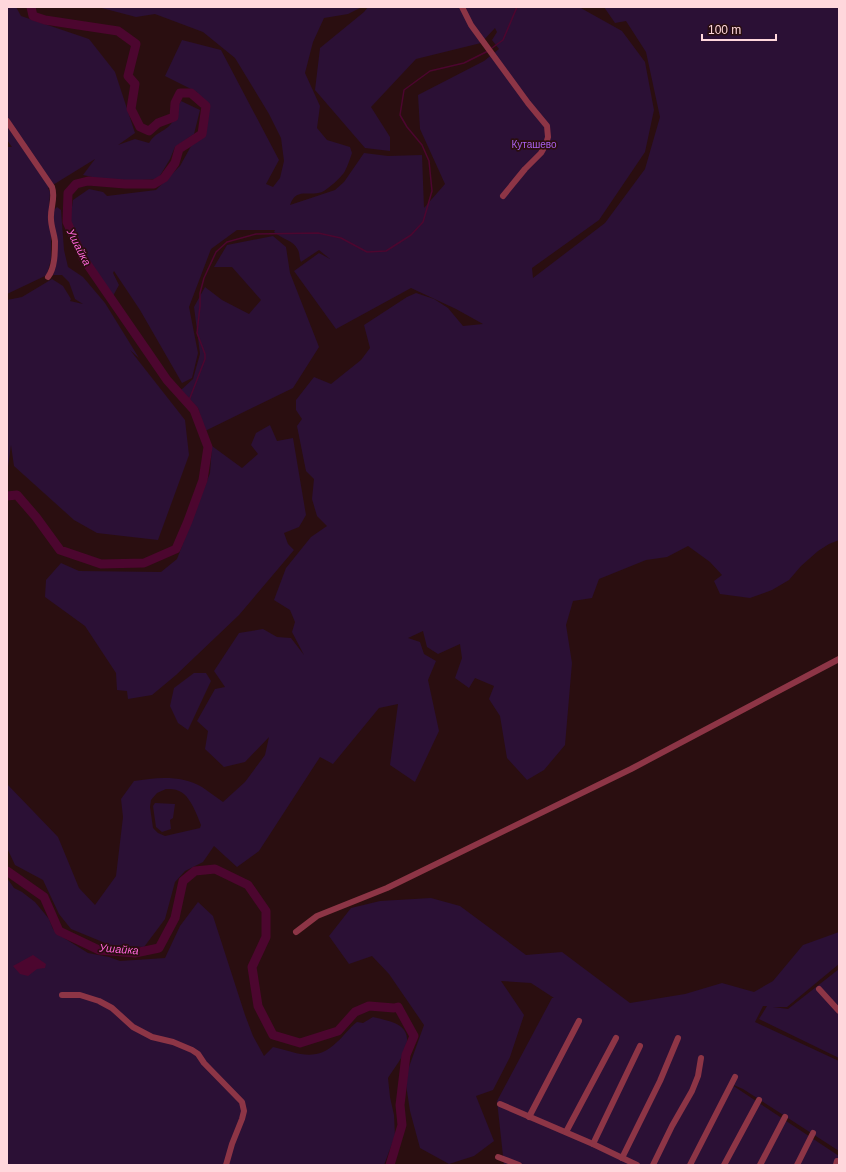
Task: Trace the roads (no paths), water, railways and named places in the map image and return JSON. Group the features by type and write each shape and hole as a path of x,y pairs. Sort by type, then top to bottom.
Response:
{"street":[{"path":"462,7 471,25 528,103 547,126 548,137 541,153 525,169 503,196"},
{"path":"7,121 54,192 50,218 55,240 54,262 52,272 48,277"},
{"path":"296,932 317,916 387,888 632,769 839,659"},
{"path":"820,989 839,1011"},
{"path":"62,994 80,995 98,1001 112,1008 133,1027 152,1037 179,1045 198,1054 204,1063 242,1102 244,1111 242,1119 232,1144 226,1165"},
{"path":"529,1117 579,1022"},
{"path":"566,1132 616,1038"},
{"path":"622,1158 660,1082 678,1038"},
{"path":"593,1144 640,1046"},
{"path":"653,1165 672,1126 692,1091 698,1076 701,1058"},
{"path":"690,1165 735,1077"},
{"path":"724,1165 759,1100"},
{"path":"500,1104 593,1144 637,1165"},
{"path":"760,1165 785,1117"},
{"path":"797,1165 813,1133"},
{"path":"498,1157 519,1165"}],"waterway":[{"name":"Ушайка","path":"7,496 17,495 36,517 60,550 101,564 144,563 176,549 203,480 208,447 194,410 167,380 83,258 67,222 68,193 76,184 88,181 125,184 154,184 164,178 175,163 179,149 202,134 206,106 191,93 180,93 175,103 174,117 158,123 149,131 140,127 131,109 135,84 128,76 136,44 118,31 45,20 33,16 31,7"},
{"path":"492,48 503,40 517,7"},
{"path":"188,403 205,359 205,354 197,333 200,293 204,278 216,252 227,242 256,234 318,233 341,238 367,252 386,251 411,235 423,222 432,191 429,161 422,145 407,127 400,115 404,90 430,71 464,63 488,51"},
{"name":"Ушайка","path":"7,871 44,897 59,931 99,950 135,953 159,948 175,918 183,881 195,871 215,869 248,885 266,911 266,937 252,967 258,1006 273,1035 300,1043 338,1031 355,1012 369,1006 398,1007 414,1036 406,1055 400,1105 402,1125 390,1165"}],"park label":[{"name":"Куташево","path":"534,144"}]}
